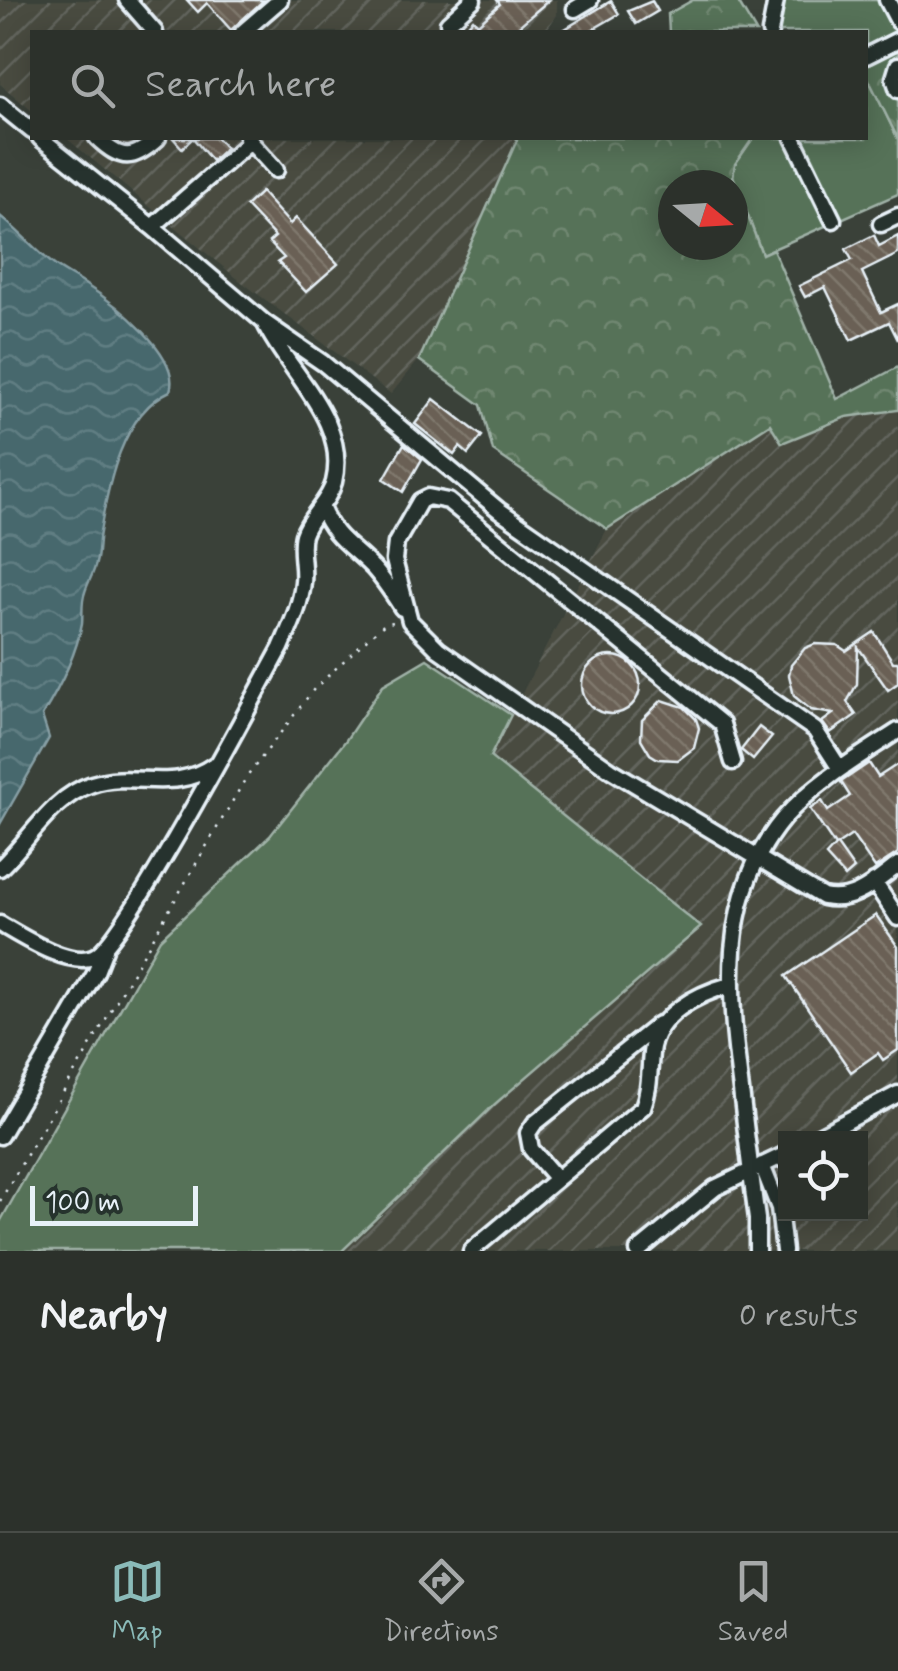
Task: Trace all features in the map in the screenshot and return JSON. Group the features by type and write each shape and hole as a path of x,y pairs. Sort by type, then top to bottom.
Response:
{"street":[{"path":"127,0 153,30"},
{"path":"245,30 280,0"},
{"path":"448,23 473,0"},
{"path":"576,9 590,0"},
{"path":"770,30 776,0"},
{"path":"886,0 898,20"},
{"path":"868,55 898,40"},
{"path":"898,65 894,78 898,90"},
{"path":"0,105 30,129"},
{"path":"43,140 500,510 815,730 840,769"},
{"path":"99,140 123,157 144,151 156,140"},
{"path":"152,227 248,140"},
{"path":"250,140 276,170"},
{"path":"793,140 833,220"},
{"path":"882,224 898,216"},
{"path":"0,1136 96,972 105,948 142,894 294,618 304,580 304,532 333,487 338,461 334,434 265,323"},
{"path":"410,621 394,560 396,544 420,501 438,497 448,501 722,724 733,762"},
{"path":"321,507 344,546 372,567 410,621 438,650 611,770 824,897 852,897 898,865"},
{"path":"757,1251 756,1168 730,985 737,918 758,859 786,816 840,769 898,731"},
{"path":"0,868 75,792 106,780 173,781 204,772 215,764"},
{"path":"874,882 898,918"},
{"path":"0,924 63,956 92,958 105,948"},
{"path":"557,1179 531,1149 528,1132 534,1124 668,1017 710,991 730,985"},
{"path":"471,1251 644,1107 651,1086 651,1050 668,1017"},
{"path":"829,1131 898,1094"},
{"path":"638,1251 715,1188 778,1158"},
{"path":"756,1168 779,1208 784,1251"}],"path":[{"path":"0,1201 246,778 276,734 314,689 368,638 386,623 410,621"}],"shaded area":[{"path":"0,0 557,0 557,15 546,30 30,30 30,109 0,84"},
{"path":"68,140 517,140 419,360 391,394 239,280"},
{"path":"898,410 898,1251 342,1251 495,1104 700,926 489,757 607,529 771,423 782,443 846,417"}],"green space":[{"path":"693,0 737,0 755,30 669,30 668,14"},
{"path":"778,0 883,0 898,29 898,44 868,59 868,30 772,30"},
{"path":"898,44 898,139 868,78 868,59"},
{"path":"868,78 898,139 898,194 762,254 748,216 748,170 734,170 752,140 868,140"},
{"path":"517,140 752,140 734,170 658,170 658,260 748,260 748,216 762,254 773,249 837,399 898,367 898,410 846,417 782,443 770,424 607,529 493,451 481,405 419,360"},
{"path":"427,659 511,715 490,757 701,927 495,1104 342,1251 0,1251 0,1222 160,939 270,836 346,740 383,685"}],"water":[{"path":"0,216 53,264 98,293 143,331 166,362 171,377 170,391 140,416 120,452 108,493 95,567 84,596 76,647 42,716 49,738 0,824"}],"building":[{"path":"187,0 264,0 231,30 207,3 198,12"},
{"path":"497,0 549,0 514,30 471,30 467,25 473,19 478,24 500,4"},
{"path":"611,1 619,14 591,30 563,30"},
{"path":"652,1 658,11 636,24 628,11"},
{"path":"175,140 191,140 182,148"},
{"path":"195,140 219,140 226,148 212,161"},
{"path":"261,192 290,224 296,218 338,264 306,292 278,262 284,258 269,242 275,237 246,206"},
{"path":"874,235 879,246 898,236 898,254 862,272 881,312 898,304 898,340 889,322 851,340 825,287 805,297 799,286 852,260 846,249"},
{"path":"434,399 482,436 468,454 460,447 454,455 415,424"},
{"path":"404,444 422,459 403,492 384,479"},
{"path":"874,632 893,662 898,662 898,683 888,690 858,647 857,684 847,702 856,715 830,733 822,722 833,714 811,710 794,696 791,665 805,648 815,644 837,645 846,651"},
{"path":"611,656 632,664 640,685 632,706 611,714 590,706 582,685 590,664"},
{"path":"662,700 684,707 699,728 694,748 678,760 658,759 641,739 642,720"},
{"path":"759,727 772,737 753,760 741,750"},
{"path":"869,763 878,777 898,764 898,853 875,868 852,835 837,845 854,869 845,877 826,856 835,846 810,809 822,801 828,811 850,796 841,782"},
{"path":"876,915 898,947 898,1050 883,1060 878,1053 851,1072 786,976"}]}
